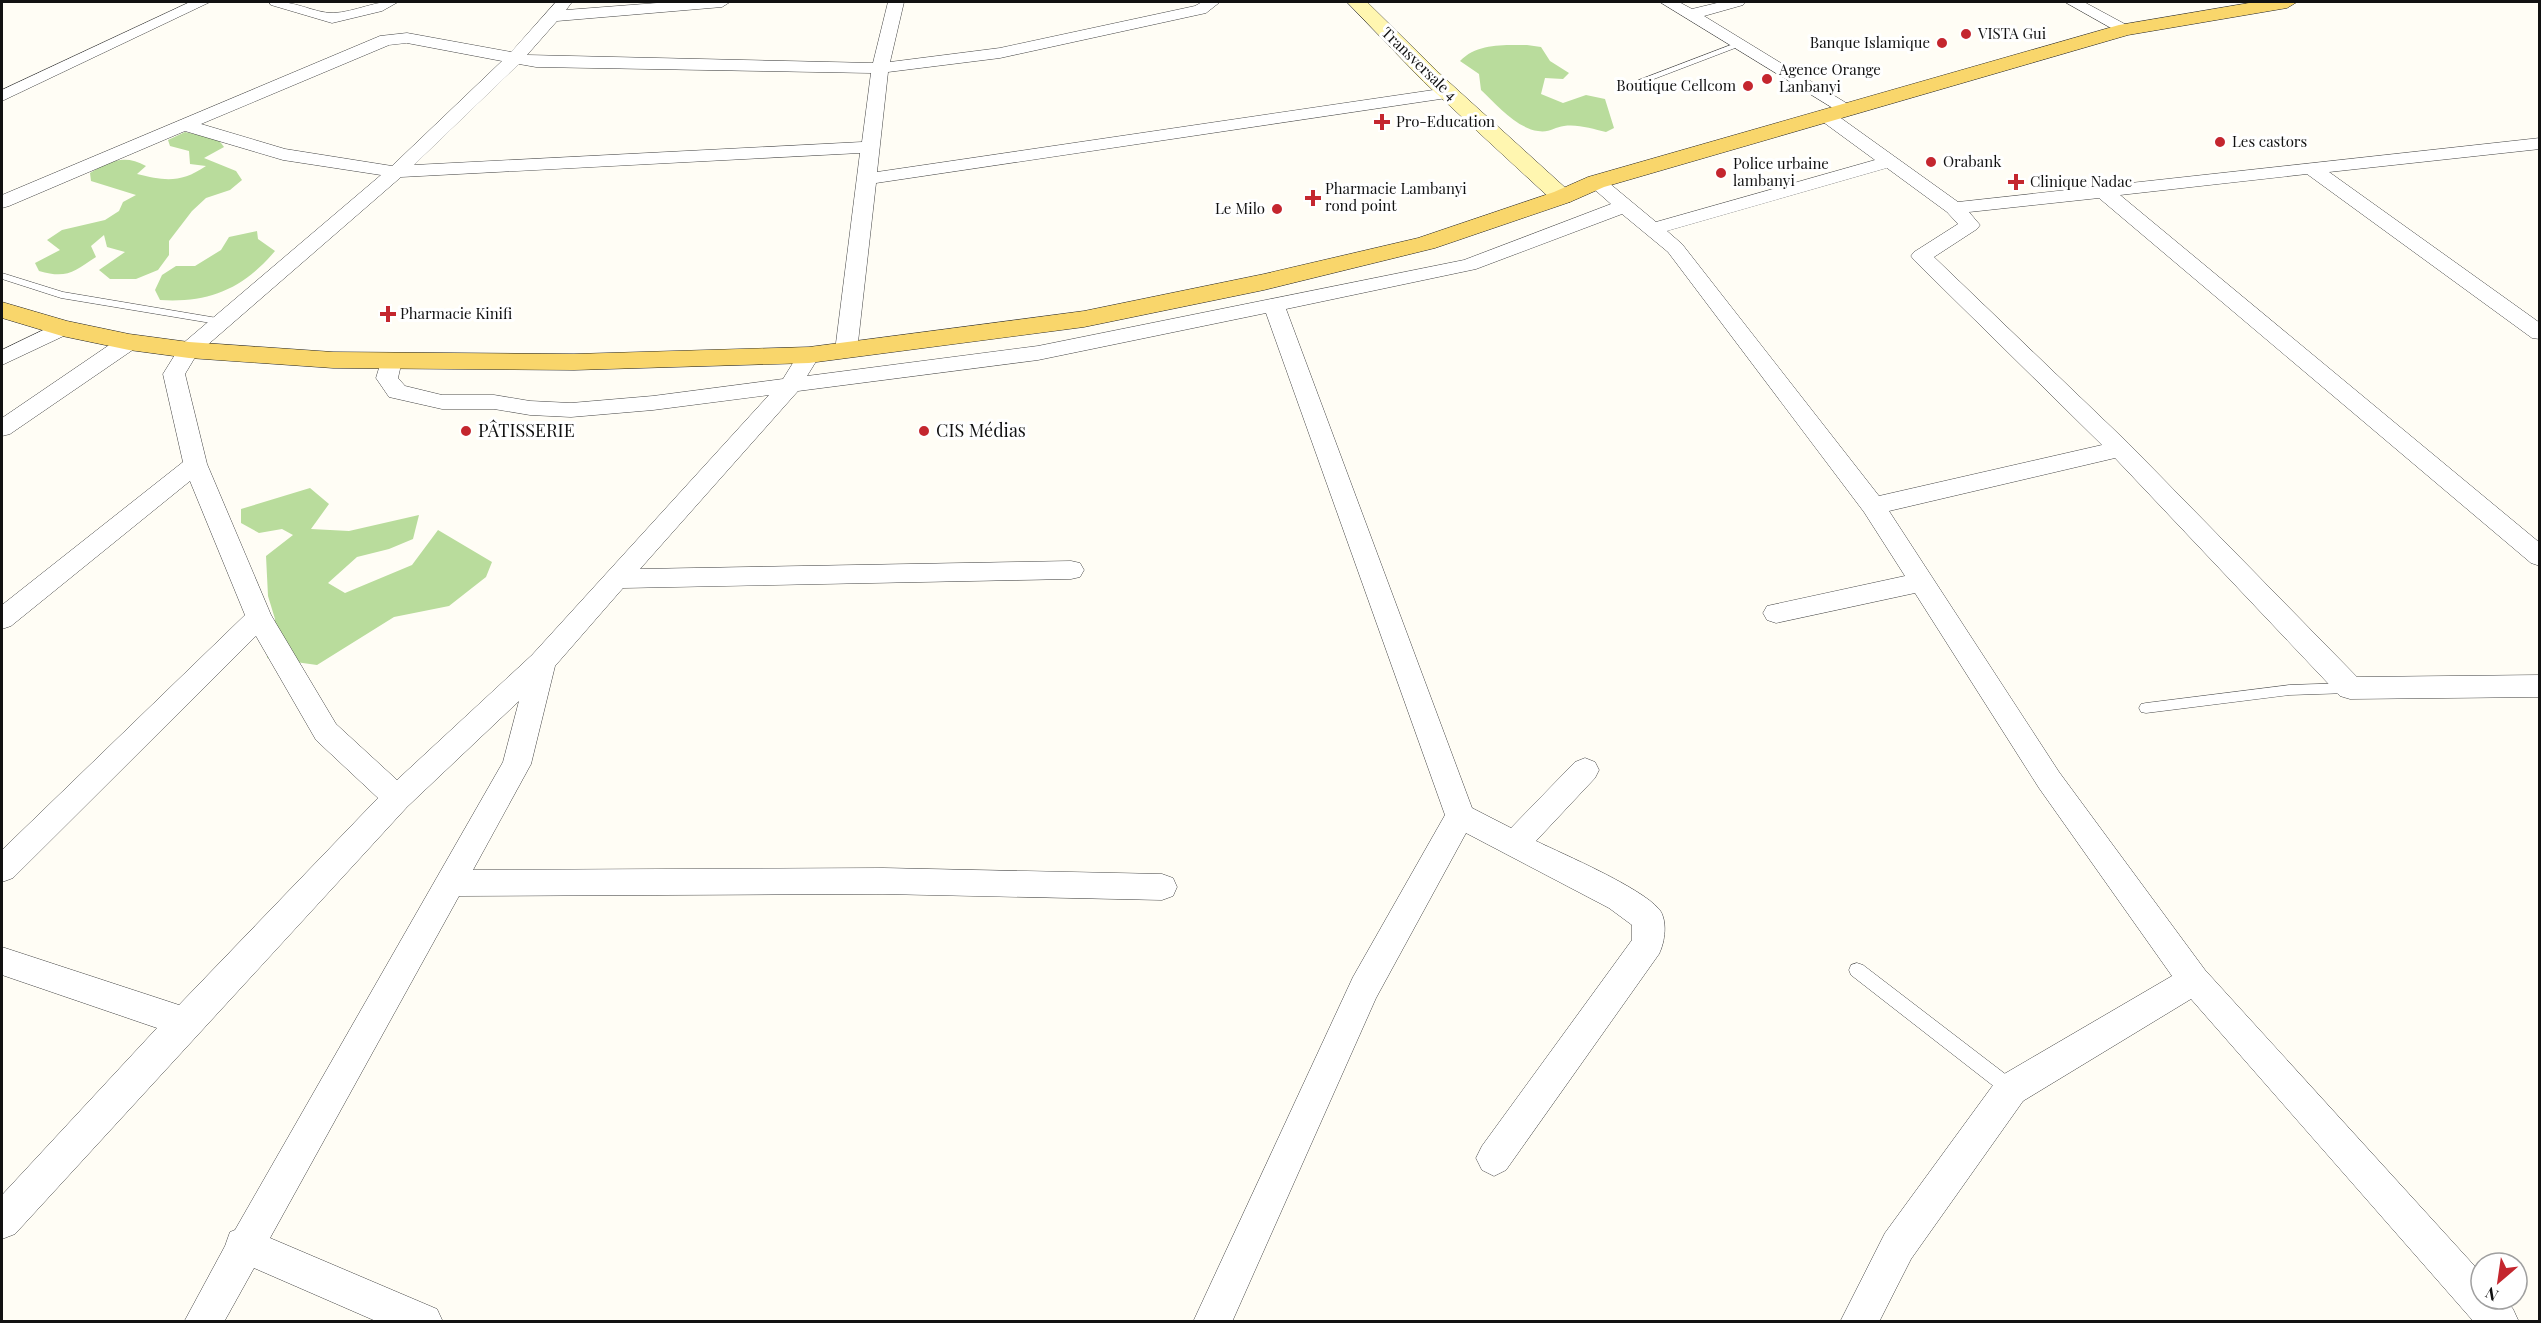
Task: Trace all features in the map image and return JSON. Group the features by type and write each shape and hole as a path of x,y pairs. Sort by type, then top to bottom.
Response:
{"main road":[{"name":"Transversale 4","path":"1357,2 1397,46 1447,93 1500,137 1562,197"},
{"path":"2,310 62,328 129,342 189,350 333,360 574,362 809,355 1084,319 1264,282 1426,243 1562,197 1596,182 2126,29 2287,2"}],"street":[{"path":"4,93 202,2"},
{"path":"277,2 332,18 376,8 390,2"},
{"path":"397,798 326,732 259,616 195,464 174,374 189,350 396,172 516,57 559,8 722,2"},
{"path":"846,351 880,68 896,2"},
{"path":"2,202 187,126 386,40 406,38 536,62 880,68 1000,53 1200,10 1212,2"},
{"path":"1668,2 1846,109"},
{"path":"1690,15 1737,2"},
{"path":"2073,2 2126,29"},
{"path":"867,179 1447,93"},
{"path":"1825,115 1954,208 1970,225 1921,256 2120,449 2350,688 2540,686"},
{"path":"187,126 283,154 396,172 870,147"},
{"path":"1954,208 2540,143"},
{"path":"2516,145 2540,161"},
{"path":"1653,229 1889,162"},
{"path":"2312,169 2540,333"},
{"path":"1596,182 1675,248 1873,506 2049,780 2194,980 2500,1322"},
{"path":"2103,191 2540,557"},
{"path":"391,360 387,378 398,392 442,402 494,402 530,408 571,410 653,403 790,386 1038,353 1469,265 1626,206"},
{"path":"1274,306 1460,816 1636,908 1648,919 1648,944 1494,1158"},
{"path":"2,358 62,328"},
{"path":"2,429 129,342"},
{"path":"2,1221 185,1022 397,798 542,662 620,579 790,386 809,355"},
{"path":"1873,506 2120,449"},
{"path":"2,619 195,464"},
{"path":"620,579 1071,570"},
{"path":"1776,613 1921,582"},
{"path":"2,869 259,616"},
{"path":"203,1322 243,1245 517,764 542,662"},
{"path":"1514,844 1585,770"},
{"path":"1212,1322 1364,988 1406,917 1460,816"},
{"path":"449,883 883,881 1162,887"},
{"path":"2,961 185,1022"},
{"path":"1859,1322 1898,1246 2011,1089 2194,980"},
{"path":"243,1245 424,1322"}],"lane":[{"path":"1643,80 1739,45"},
{"path":"2,276 61,295 223,322"},
{"path":"2145,708 2289,690 2350,688"},
{"path":"1857,970 2011,1089"}],"green space":[{"path":"1500,45 1541,47 1550,61 1569,73 1563,79 1545,78 1541,94 1563,103 1586,95 1605,99 1614,128 1606,132 1575,126 1545,131 1530,129 1507,115 1493,102 1481,90 1479,74 1460,61 1474,51 1483,48"},
{"path":"185,132 218,139 224,147 204,158 236,171 242,180 230,190 206,198 192,211 169,241 169,255 158,270 136,279 110,279 99,270 125,252 107,247 104,235 91,246 96,257 75,270 63,274 39,271 35,263 60,250 47,240 62,230 105,220 119,211 123,202 136,195 91,181 90,173 117,160 138,162 146,166 137,174 165,179 181,178 206,166 190,164 189,151 170,146 168,140"},
{"path":"257,231 258,239 275,251 250,275 224,291 209,296 160,300 155,290 162,275 176,266 195,266 221,250 229,237"},
{"path":"310,488 329,504 311,529 349,531 419,515 413,539 389,549 357,557 328,583 345,593 412,565 438,530 492,562 486,577 449,606 394,617 317,665 267,658 275,619 268,596 266,556 293,535 282,529 259,533 241,523 241,509"}],"place":[{"name":"VISTA Gui","path":"1966,34"},
{"name":"Banque Islamique","path":"1942,43"},
{"name":"Agence Orange Lanbanyi","path":"1767,79"},
{"name":"Boutique Cellcom","path":"1748,86"},
{"name":"Pro-Education","path":"1382,122"},
{"name":"Les castors","path":"2220,142"},
{"name":"Orabank","path":"1931,162"},
{"name":"Police urbaine lambanyi","path":"1721,173"},
{"name":"Clinique Nadac","path":"2016,182"},
{"name":"Pharmacie Lambanyi rond point","path":"1313,198"},
{"name":"Le Milo","path":"1277,209"},
{"name":"Pharmacie Kinifi","path":"388,314"},
{"name":"PÂTISSERIE","path":"466,431"},
{"name":"CIS Médias","path":"924,431"}]}
